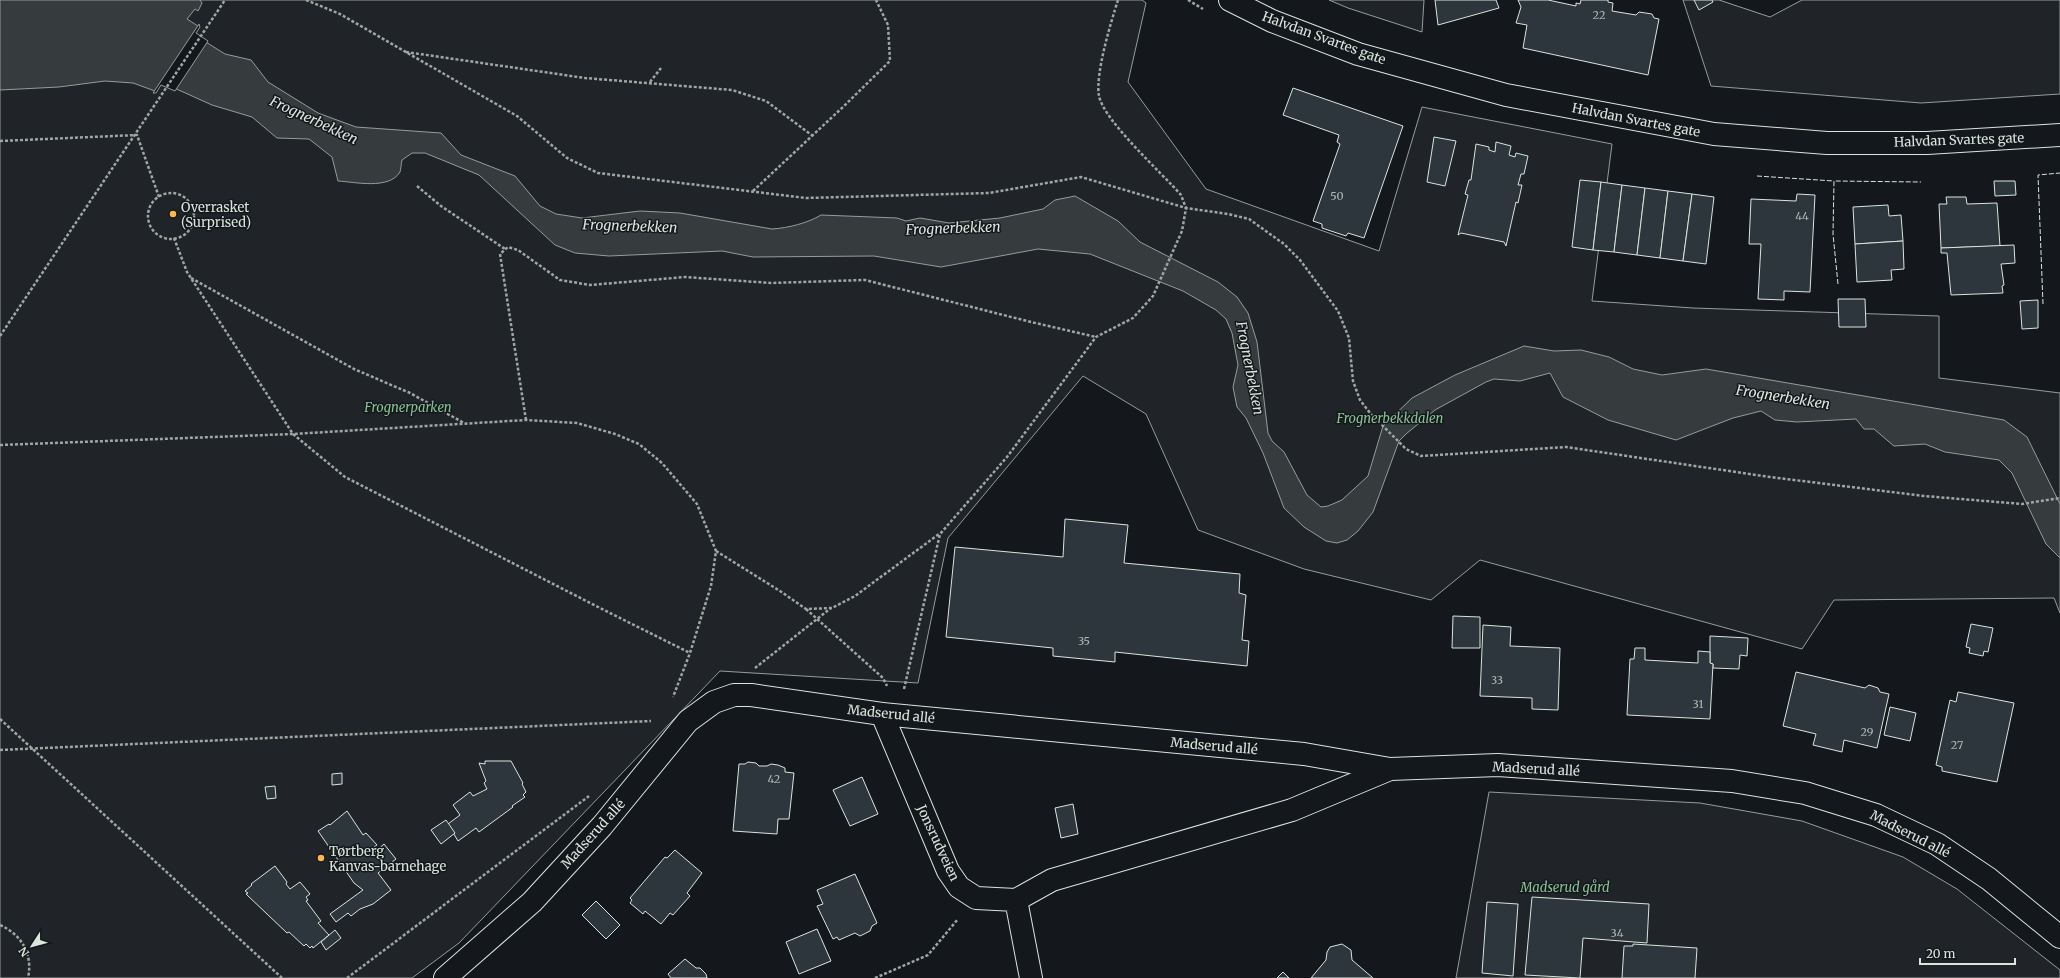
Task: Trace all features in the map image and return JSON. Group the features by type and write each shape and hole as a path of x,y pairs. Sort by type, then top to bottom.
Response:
{"street":[{"name":"Halvdan Svartes gate","path":"1230,0 1272,21 1358,54 1506,95 1714,134 1827,143 1927,143 2060,135"},
{"name":"Madserud allé","path":"445,978 532,902 602,826 688,721 714,702 734,695 751,695 892,715 1304,754 1390,769 1498,765 1732,781 1805,793 1876,815 1937,844 1989,879 2060,937"},
{"name":"Jonsrudveien","path":"892,715 948,871 959,887 976,898"},
{"path":"976,898 1016,900 1052,880 1292,810 1390,769"},
{"path":"1016,900 1030,978"}],"path":[{"path":"0,336 225,0"},
{"path":"306,0 340,14 517,116 567,158 598,173 806,198 989,193 1081,177 1186,208 1228,214 1249,219 1284,244 1300,260 1338,311 1349,338 1353,381 1360,400 1406,449 1421,456 1566,447 1777,478 1924,496 2022,504 2060,498"},
{"path":"752,191 890,61 888,25 876,0"},
{"path":"734,695 739,680 817,619 832,608 855,596 940,534 1007,457 1096,337 1133,318 1154,296 1182,231 1186,208 1181,194 1104,110 1099,96 1100,77 1108,33 1118,0"},
{"path":"404,52 584,78 650,82 732,90 766,102 812,136"},
{"path":"650,82 661,68"},
{"path":"0,141 136,135"},
{"path":"136,135 159,197"},
{"path":"417,186 441,206 505,249"},
{"path":"165,194 180,195 186,198 194,211 192,226 187,232 174,238 160,235 150,224 150,209 159,197 165,194"},
{"path":"174,238 191,278 293,434 345,477 690,653"},
{"path":"526,420 502,279 500,254 508,246 518,250 560,280 590,285 685,277 771,283 865,280 1096,337"},
{"path":"191,278 354,369 410,393 465,424"},
{"path":"0,445 293,434 526,420 577,423 638,444 662,463 697,504 716,551 711,586 690,653 673,698 668,703"},
{"path":"892,715 904,688 940,534"},
{"path":"716,551 806,609 883,678 892,715"},
{"path":"806,609 832,608"},
{"path":"0,750 649,721 654,716"},
{"path":"0,719 282,978"},
{"path":"346,978 594,792"},
{"path":"875,978 928,955 976,898"},
{"path":"0,925 13,932 23,942 28,956 30,969 28,978"}],"green space":[{"name":"Frognerparken","path":"0,0 1142,0 1146,3 1128,82 1206,189 1379,251 1422,107 1612,144 1592,301 1693,308 1939,316 1939,378 2060,393 2060,613 2054,598 1834,600 1802,649 1480,560 1431,600 1304,569 1198,530 1146,414 1083,376 948,538 918,683 720,671 459,943 412,978 0,978"},
{"path":"1329,0 1424,0 1422,32 1348,8"},
{"path":"1683,0 1719,0 1770,17 1802,0 2060,0 2060,94 1921,103 1711,86"},
{"name":"Madserud gård","path":"1489,792 1700,803 1802,821 1903,857 1957,889 2060,970 2060,978 1456,978"}],"water":[{"name":"Frognerbekken","path":"0,0 200,0 202,3 198,11 195,9 187,19 198,26 193,34 225,54 251,60 268,82 318,113 356,127 441,133 461,155 515,176 540,206 556,214 582,218 640,211 680,213 772,229 798,225 821,215 897,218 906,221 920,218 949,223 1000,218 1043,209 1055,200 1075,196 1118,221 1140,242 1218,282 1237,297 1248,313 1257,342 1268,433 1272,441 1284,452 1307,495 1321,507 1328,506 1342,500 1368,476 1383,426 1412,398 1455,375 1524,346 1554,351 1581,350 1609,357 1633,369 1662,375 1706,369 2004,420 2027,437 2060,504 2060,558 2046,544 2012,473 1999,460 1945,452 1925,444 1894,446 1874,429 1864,429 1856,419 1797,422 1775,420 1761,411 1733,418 1676,440 1608,420 1563,397 1550,373 1520,381 1494,379 1435,410 1399,441 1373,512 1358,531 1347,540 1337,543 1326,541 1304,527 1284,508 1263,453 1246,418 1237,407 1233,387 1238,365 1232,333 1226,319 1216,310 1183,291 1090,254 1038,249 941,267 874,256 753,257 722,251 609,256 575,253 555,245 479,175 425,153 412,153 402,160 400,172 395,178 388,181 371,184 338,181 332,157 309,139 277,138 252,117 212,105 161,82 155,91 133,83 105,81 59,87 0,90"}],"pier":[{"path":"199,24 200,27 196,33 208,41 175,91 161,85 156,93 153,93"}],"building":[{"path":"1435,0 1496,0 1499,8 1438,25"},
{"path":"1518,0 1548,0 1576,6 1576,3 1580,4 1581,0 1608,0 1608,2 1613,3 1612,11 1636,15 1639,12 1652,14 1654,18 1659,19 1648,75 1523,48 1527,25 1516,23 1521,7"},
{"path":"1694,0 1712,0 1713,2 1699,10"},
{"path":"1293,88 1403,126 1364,238 1348,233 1346,236 1322,228 1322,224 1313,221 1340,144 1337,142 1339,135 1283,115"},
{"path":"1434,137 1456,141 1445,186 1427,182"},
{"path":"1496,142 1511,146 1509,155 1515,157 1516,153 1528,156 1524,174 1521,174 1518,185 1522,185 1518,203 1516,202 1506,246 1504,242 1461,233 1458,235 1468,195 1465,194 1469,180 1471,180 1476,144 1489,147 1489,150 1495,152"},
{"path":"1580,180 1601,182 1593,250 1572,247"},
{"path":"1994,181 2015,181 2016,195 1995,196"},
{"path":"1601,182 1622,185 1614,252 1593,250"},
{"path":"1622,185 1645,188 1637,255 1614,252"},
{"path":"1645,188 1668,191 1660,258 1637,255"},
{"path":"1668,191 1692,194 1683,261 1660,258"},
{"path":"1692,194 1714,197 1706,264 1683,261"},
{"path":"1797,194 1815,195 1810,292 1784,291 1784,300 1758,299 1761,244 1749,244 1751,199 1796,201"},
{"path":"1946,197 1966,197 1967,204 1997,203 2000,246 1941,248 1939,204 1947,204"},
{"path":"1888,205 1889,216 1901,215 1903,241 1855,244 1853,207"},
{"path":"1903,241 1904,269 1891,270 1892,280 1857,282 1855,244"},
{"path":"2014,245 2015,263 2001,264 2004,285 2002,286 2003,293 1951,295 1947,253 1941,253 1941,248"},
{"path":"1838,299 1865,299 1866,327 1839,327"},
{"path":"2038,300 2038,328 2022,329 2020,301"},
{"path":"1065,519 1128,525 1124,563 1240,574 1239,593 1246,595 1242,640 1249,641 1247,666 1115,652 1115,662 1053,656 1053,648 946,637 955,547 1063,557"},
{"path":"1453,616 1480,617 1480,648 1452,648"},
{"path":"1971,624 1993,628 1988,652 1984,651 1983,656 1969,653 1970,648 1966,647"},
{"path":"1483,625 1511,627 1510,646 1560,648 1558,710 1532,709 1532,698 1480,696"},
{"path":"1710,636 1748,638 1747,656 1740,655 1739,669 1713,668 1713,664 1710,663"},
{"path":"1635,648 1645,648 1645,660 1698,663 1698,651 1710,652 1710,663 1713,664 1710,719 1627,715 1630,659 1634,659"},
{"path":"1796,672 1865,688 1869,685 1878,688 1880,692 1889,694 1877,748 1844,740 1842,752 1813,745 1816,734 1783,726"},
{"path":"1958,692 2014,703 1997,782 1942,771 1942,767 1936,765 1950,700 1956,702"},
{"path":"1890,707 1916,713 1910,741 1884,735"},
{"path":"485,761 511,761 523,783 522,784 526,792 523,795 525,797 479,832 476,828 458,841 448,824 460,815 453,805 470,792 473,796 487,789 484,783 486,781 479,763 485,764"},
{"path":"748,762 756,763 759,766 767,766 771,764 778,765 785,768 785,772 794,773 789,819 778,819 777,834 733,831 739,764 745,764"},
{"path":"342,773 342,784 332,785 332,774"},
{"path":"862,777 878,814 850,826 833,790"},
{"path":"275,786 276,798 267,799 265,787"},
{"path":"1073,804 1078,834 1061,838 1055,808"},
{"path":"347,811 363,835 366,833 377,845 374,847 375,852 384,844 396,859 378,873 391,890 373,904 360,909 351,916 348,913 336,922 330,914 363,890 354,883 318,831 329,824 330,825"},
{"path":"446,820 455,833 441,844 431,830"},
{"path":"675,850 702,873 687,893 690,896 673,915 670,913 661,924 645,911 643,914 630,903 632,900 630,898 665,857 667,858"},
{"path":"275,866 287,882 286,884 290,889 300,882 310,894 306,897 308,900 306,901 321,921 318,923 329,935 313,948 312,946 310,948 306,944 304,946 289,932 287,933 246,894 248,893 245,891 252,885 251,884"},
{"path":"855,874 877,923 872,926 870,931 860,936 855,933 839,940 837,937 833,939 817,906 823,904 817,890"},
{"path":"1532,897 1649,904 1647,943 1583,938 1580,978 1525,975"},
{"path":"596,901 620,925 606,939 582,915"},
{"path":"1487,902 1518,904 1513,976 1482,973"},
{"path":"817,929 831,961 799,974 786,942"},
{"path":"335,930 341,938 326,950 321,942"},
{"path":"1342,944 1351,950 1352,960 1373,978 1311,978 1326,960 1327,952 1330,947"},
{"path":"1633,944 1697,948 1695,978 1622,978 1624,946 1633,946"},
{"path":"685,959 696,968 700,968 706,974 707,978 671,978 668,974"},
{"path":"1283,972 1289,978 1277,978"}],"fence":[{"path":"2043,304 2038,175 2060,173"},
{"path":"1757,176 1834,181"},
{"path":"1838,284 1833,234 1834,181 1921,182"}],"place":[{"name":"Overrasket (Surprised)","path":"173,214"},
{"name":"Tørtberg Kanvas-barnehage","path":"321,858"}],"park label":[{"name":"Frognerbekkdalen","path":"1390,418"}]}
